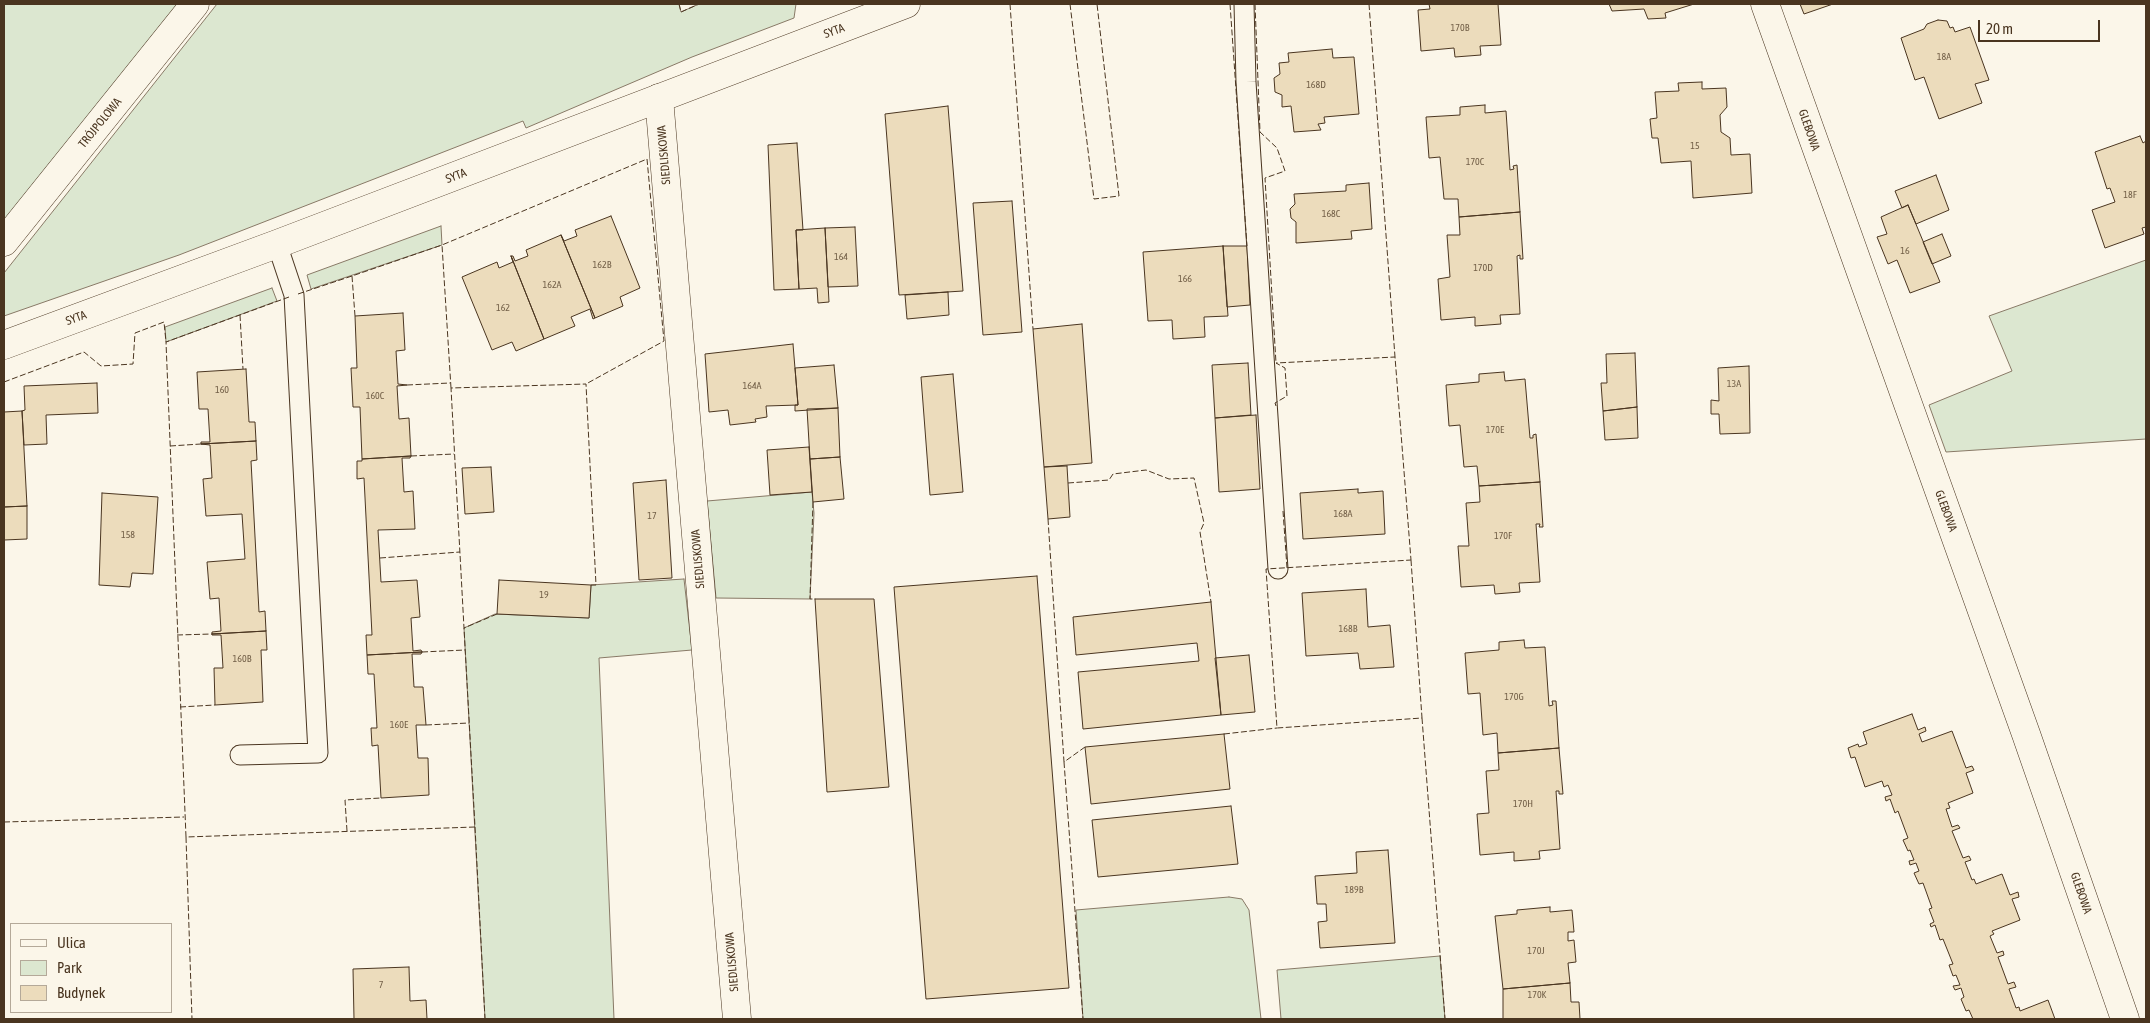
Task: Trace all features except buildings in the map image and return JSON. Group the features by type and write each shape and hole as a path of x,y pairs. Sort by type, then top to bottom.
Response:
{"street":[{"name":"TRÓJPOLOWA","path":"4,242 195,4"},
{"name":"SYTA","path":"4,345 276,244 906,4"},
{"name":"GLEBOWA","path":"1765,4 2026,734 2125,1019"},
{"name":"SIEDLISKOWA","path":"659,98 737,1019"}],"lane":[{"path":"1244,4 1246,82 1278,568"},
{"path":"240,755 318,753 294,295 276,244"}],"green space":[{"path":"4,4 184,4 4,231"},
{"path":"217,4 679,4 681,12 699,4 796,4 794,18 692,57 526,128 523,121 179,255 4,316 4,273"},
{"path":"441,226 442,245 311,289 307,275"},
{"path":"2146,260 2146,439 1946,452 1929,405 2012,371 1989,316"},
{"path":"272,288 277,301 166,342 165,327"},
{"path":"812,492 814,513 810,599 716,598 707,501"},
{"path":"684,579 692,650 599,658 614,1019 485,1019 464,628 495,614 589,618 591,585"},
{"path":"1229,897 1242,899 1249,910 1261,1019 1083,1019 1076,910"},
{"path":"1440,956 1445,1019 1281,1019 1277,970"}],"fence":[{"path":"679,4 681,12 699,4"},
{"path":"1010,4 1033,329"},
{"path":"1070,4 1094,199 1119,196 1097,4"},
{"path":"1230,4 1247,246"},
{"path":"1255,4 1260,132 1277,148 1285,171 1265,178 1276,363"},
{"path":"1369,4 1395,357"},
{"path":"451,388 442,245 647,159 664,341 586,384"},
{"path":"355,316 352,276 442,245"},
{"path":"298,294 352,276"},
{"path":"289,297 166,342 186,837 475,827 464,628"},
{"path":"240,315 243,369"},
{"path":"4,382 84,352 101,366 133,364 135,333 164,322 166,342"},
{"path":"1276,406 1275,403 1287,396 1285,368 1276,363 1395,357 1411,560"},
{"path":"407,385 450,383"},
{"path":"497,614 464,628 451,388 586,384 596,585 591,585"},
{"path":"170,446 201,444"},
{"path":"411,456 454,454"},
{"path":"1068,483 1109,480 1113,474 1146,470 1169,479 1194,478 1204,523 1200,532 1211,602"},
{"path":"813,502 810,599 815,599"},
{"path":"1283,511 1287,568"},
{"path":"1048,519 1064,762 1085,747"},
{"path":"380,558 460,552"},
{"path":"1411,560 1422,718 1277,728 1266,569 1411,560"},
{"path":"177,635 212,634"},
{"path":"422,652 465,650"},
{"path":"180,707 215,705"},
{"path":"1422,718 1445,1019"},
{"path":"426,725 469,723"},
{"path":"1224,734 1277,728"},
{"path":"1064,762 1083,1019"},
{"path":"347,831 345,800 381,798"},
{"path":"4,822 184,817"},
{"path":"475,827 485,1019"},
{"path":"186,837 192,1019"}]}
